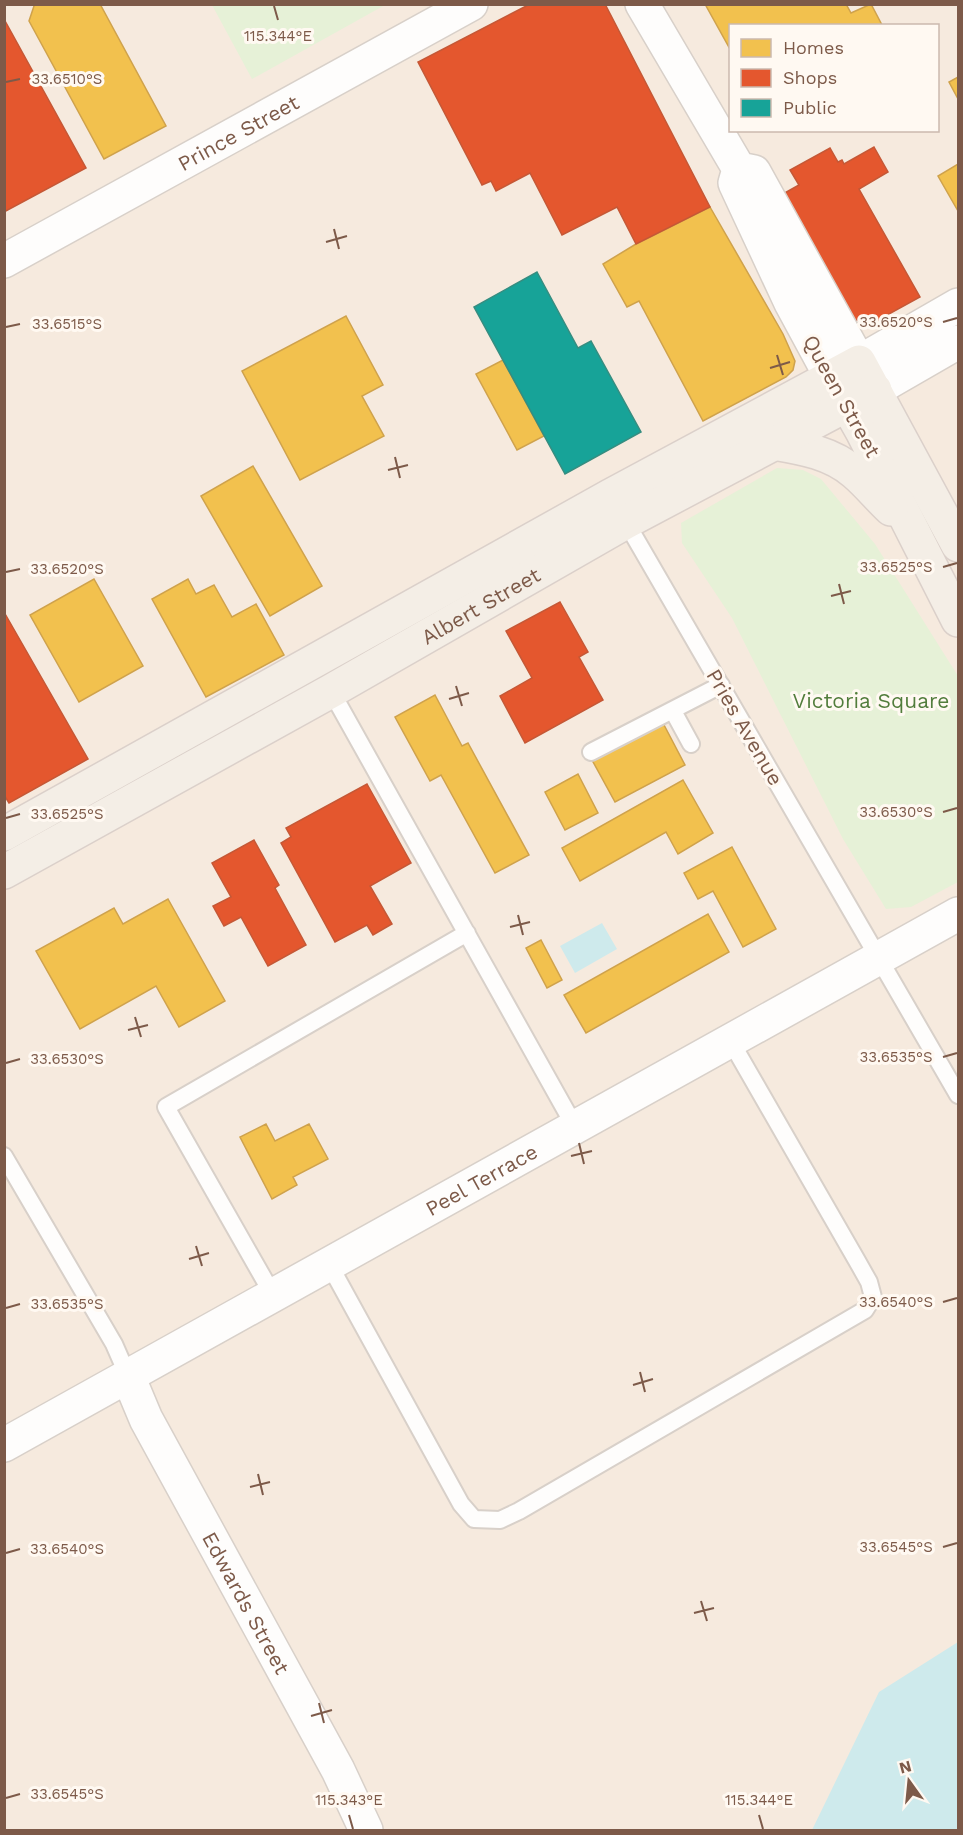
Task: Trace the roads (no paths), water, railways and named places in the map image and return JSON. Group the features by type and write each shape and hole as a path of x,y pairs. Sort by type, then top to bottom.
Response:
{"main road":[{"name":"Albert Street","path":"4,872 331,691 618,509 773,443 853,383"},
{"name":"Albert Street","path":"4,834 853,383"},
{"name":"Queen Street","path":"853,383 910,527 958,621"},
{"name":"Queen Street","path":"853,383 958,544"},
{"path":"773,443 806,448 834,458 855,473 910,527"}],"street":[{"name":"Prince Street","path":"4,261 471,4"},
{"name":"Queen Street","path":"642,4 740,169 735,183 791,303 853,383"},
{"name":"Albert Street","path":"853,383 958,305"},
{"name":"Albert Street","path":"853,383 958,342"},
{"name":"Peel Terrace","path":"4,1445 958,914"},
{"name":"Edwards Street","path":"128,1376 146,1419 338,1770 366,1830"}],"lane":[{"name":"Pries Avenue","path":"618,509 958,1095"},
{"path":"591,752 721,685"},
{"path":"331,691 575,1127"},
{"path":"673,711 691,744"},
{"path":"273,1295 166,1107 467,933"},
{"path":"329,1264 461,1504 474,1519 500,1520 519,1511 865,1310 873,1297 869,1282 730,1040"},
{"path":"4,1156 114,1344 128,1376"}],"water":[{"path":"602,923 617,949 575,973 560,946"},
{"path":"958,1642 958,1830 812,1830 879,1692"}],"park label":[{"name":"Victoria Square","path":"871,700"}]}
